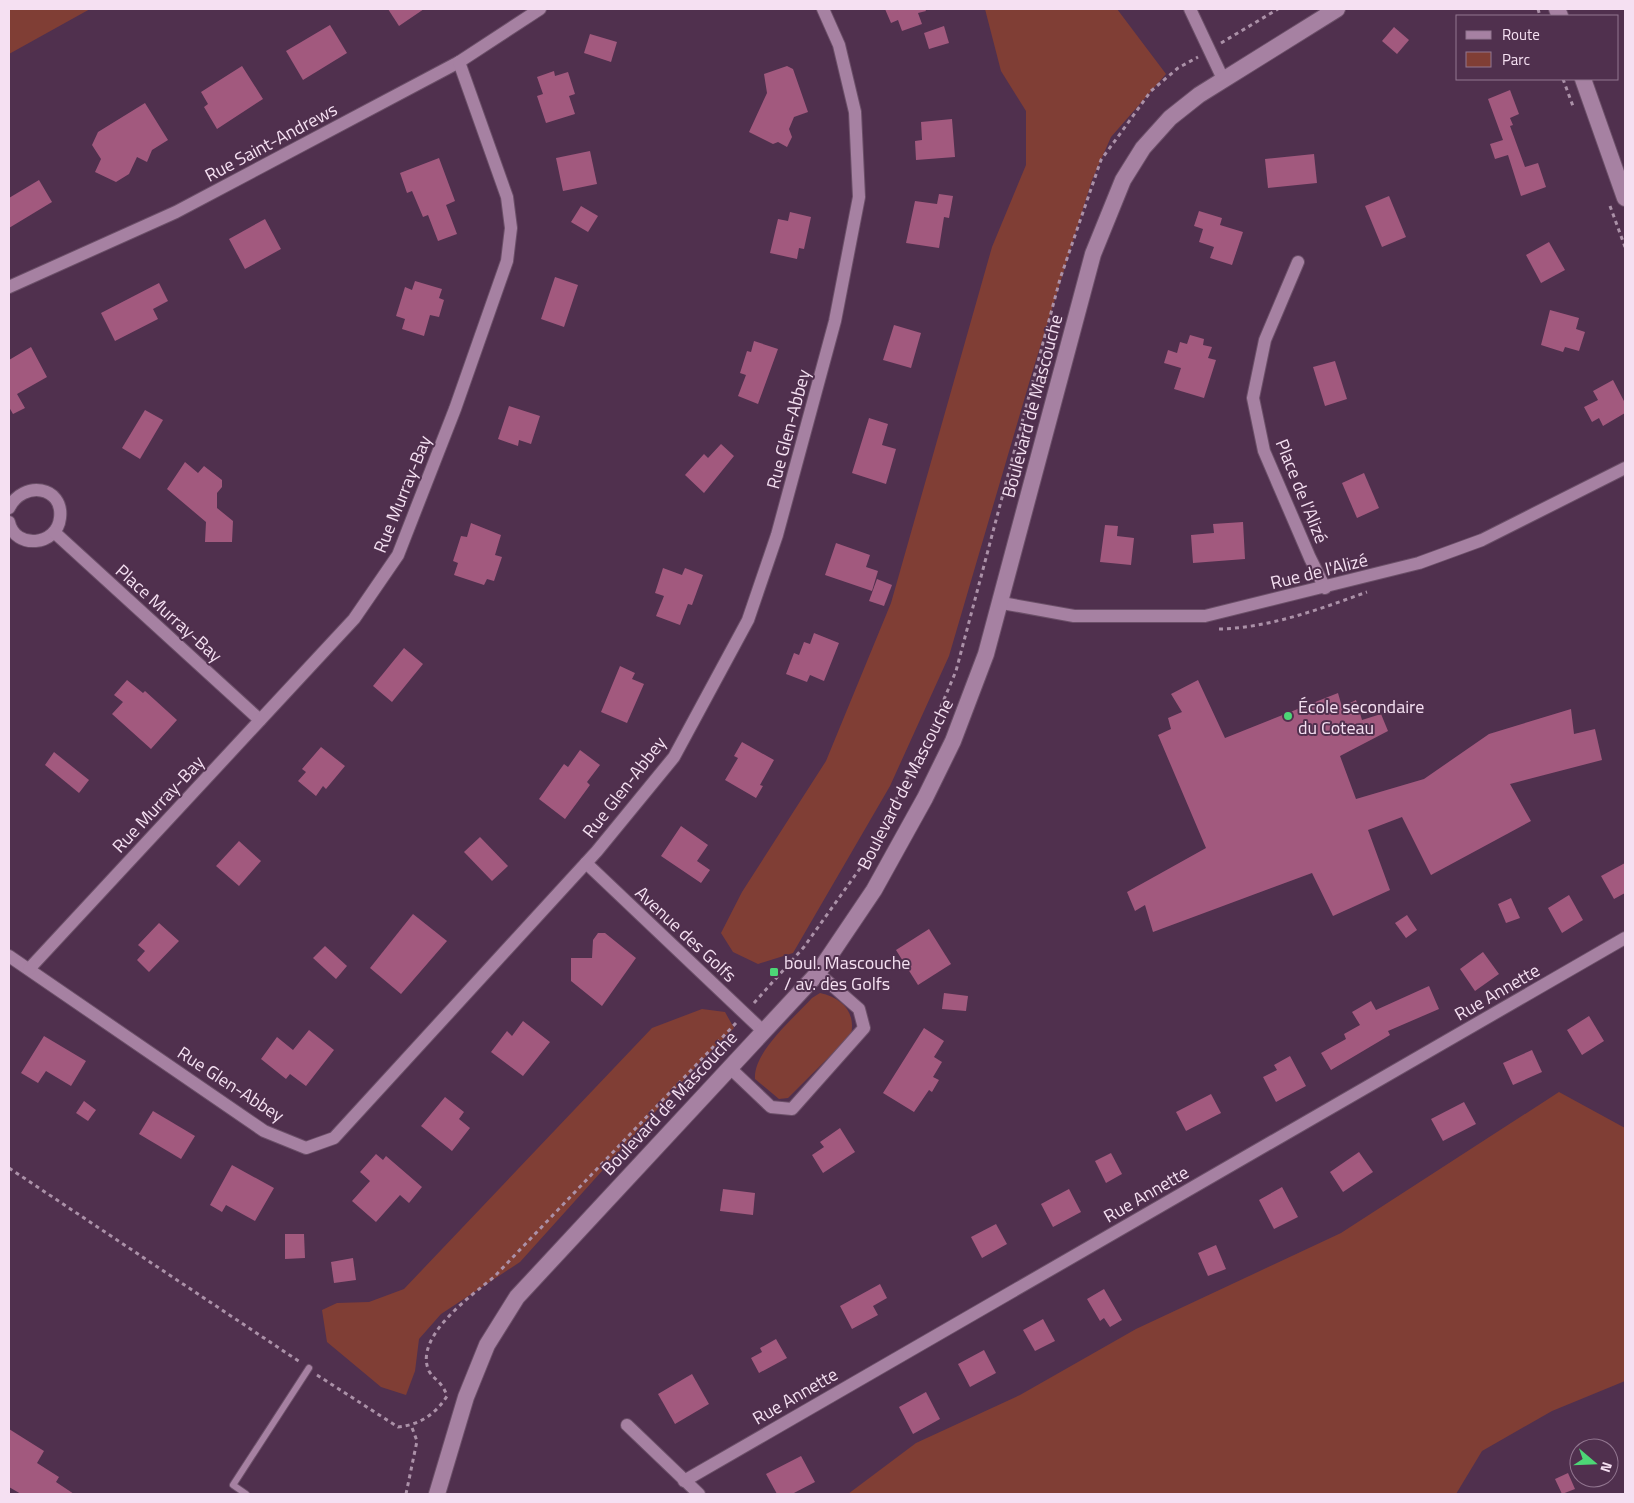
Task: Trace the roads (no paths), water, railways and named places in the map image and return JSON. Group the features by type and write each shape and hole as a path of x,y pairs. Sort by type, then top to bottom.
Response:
{"street":[{"name":"Rue Saint-Andrews","path":"9,287 176,212 459,62 540,9"},
{"name":"Rue Glen-Abbey","path":"9,956 264,1131 306,1148 334,1138 586,863 674,757 748,620 777,535 835,321 859,197 855,112 839,45 823,9"},
{"path":"1190,9 1223,79"},
{"name":"Boulevard de Mascouche","path":"437,1494 464,1405 487,1345 517,1297 818,973 874,890 936,776 973,694 1002,603 1093,254 1122,180 1143,148 1170,118 1223,79 1337,9"},
{"name":"Rue Murray-Bay","path":"29,969 354,619 398,555 455,409 507,260 511,228 507,197 459,62"},
{"path":"1583,80 1625,198"},
{"name":"Place de l'Alizé","path":"1298,262 1265,340 1253,398 1264,451 1310,558 1325,588"},
{"name":"Rue de l'Alizé","path":"1002,603 1074,616 1205,616 1325,588 1420,563 1482,540 1625,468"},
{"path":"9,508 12,500 26,490 34,489 50,494 60,508 60,517 54,532 39,541 30,542 15,534 9,522"},
{"name":"Place Murray-Bay","path":"54,532 260,720"},
{"name":"Avenue des Golfs","path":"586,863 763,1031"},
{"name":"Rue Annette","path":"684,1480 1625,938"},
{"path":"730,1068 771,1107 792,1109 864,1028 859,1009 818,973"},
{"path":"627,1425 699,1494"}],"lane":[{"path":"246,1494 233,1485 309,1368"}],"place":[{"name":"École secondaire du Coteau","path":"1288,716"},
{"name":"boul. Mascouche / av. des Golfs","path":"774,972"}]}
